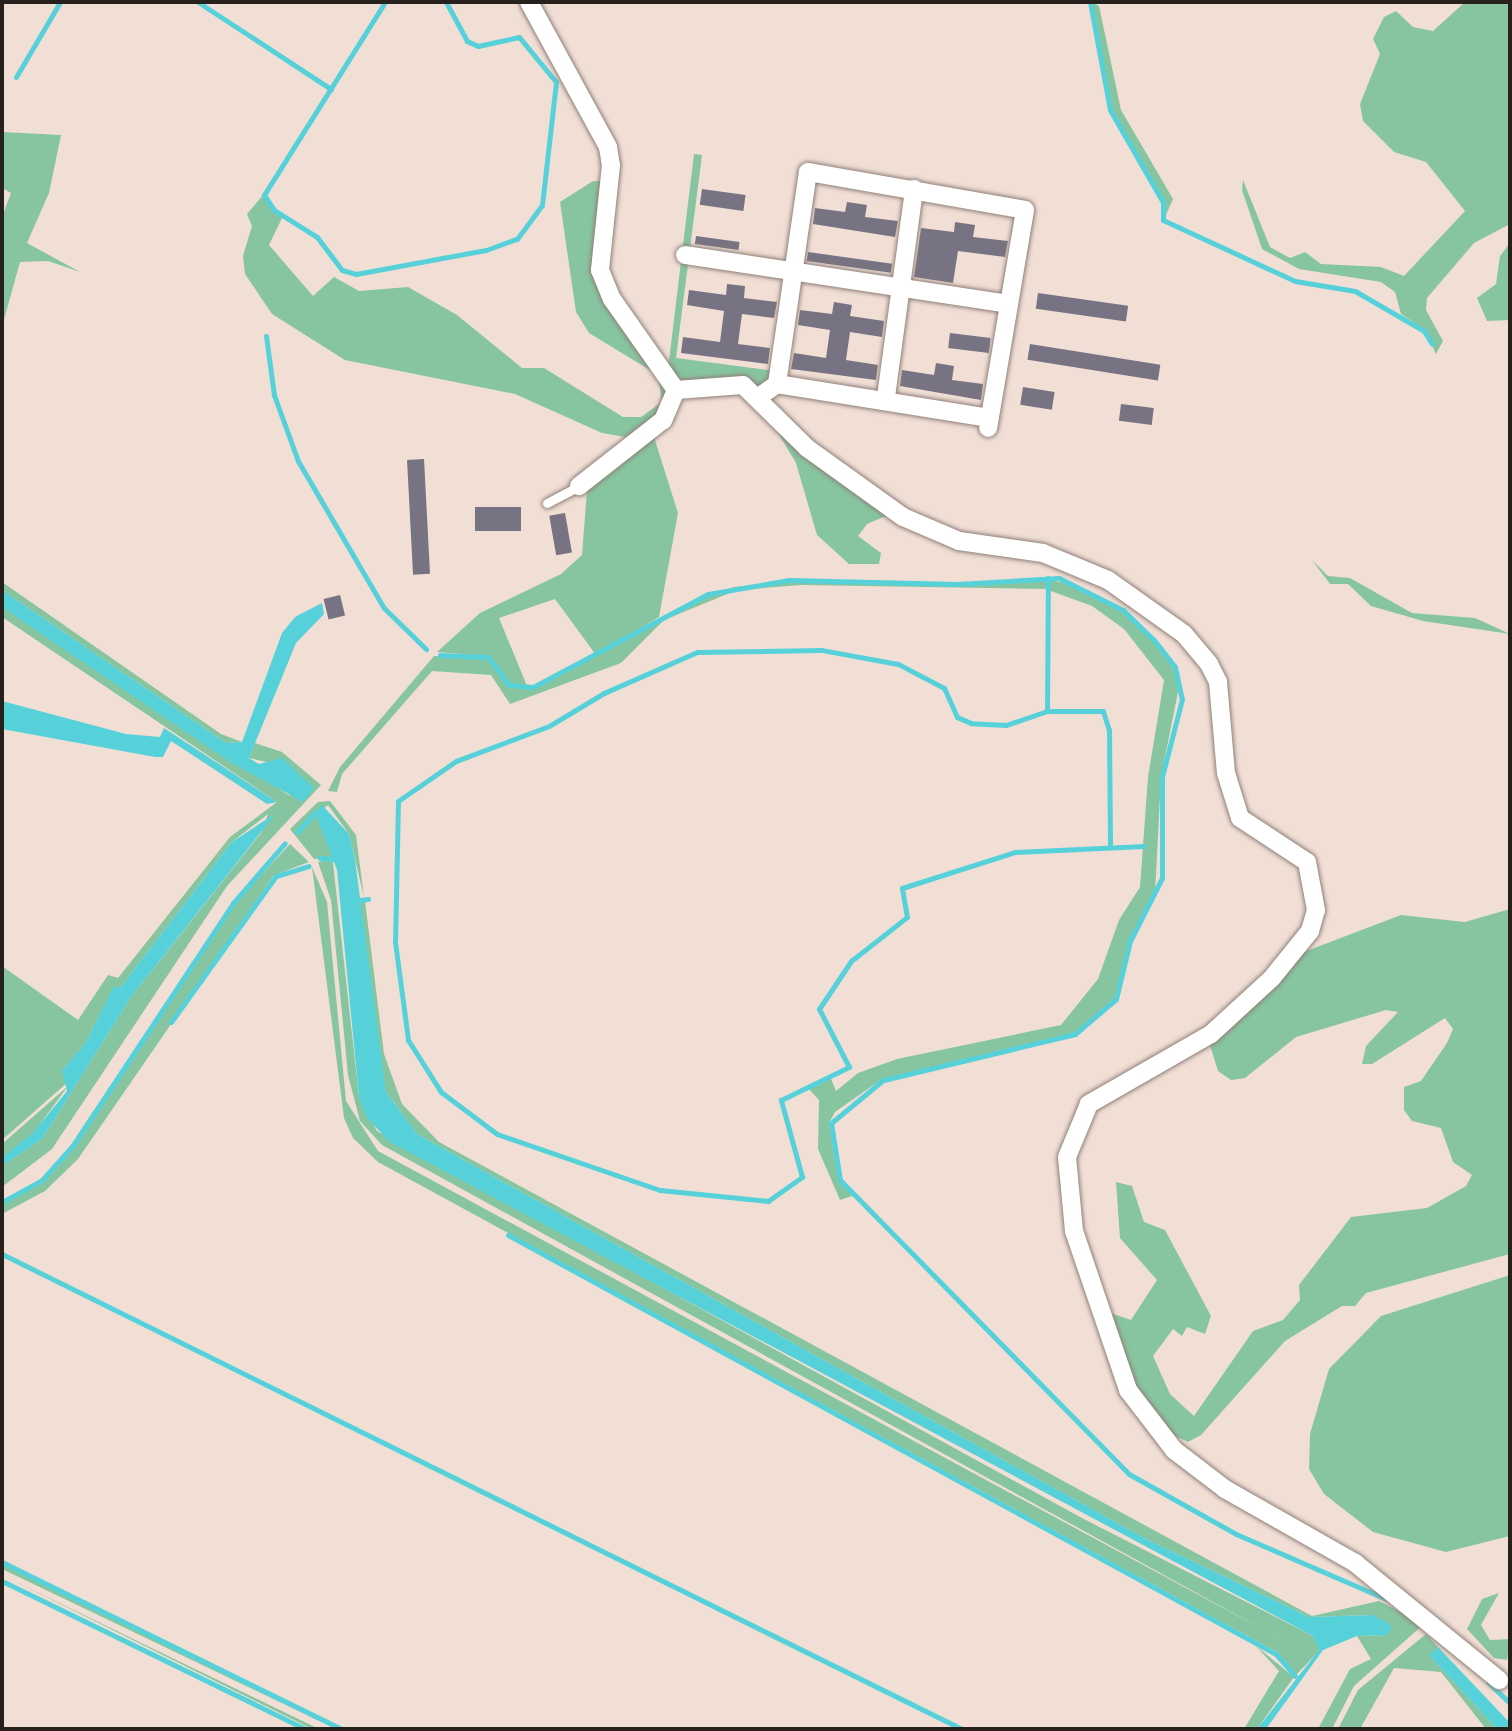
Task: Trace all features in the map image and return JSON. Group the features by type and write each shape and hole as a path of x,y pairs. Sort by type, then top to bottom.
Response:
{"street":[{"path":"529,2 608,147 611,165 600,270 612,299 676,390"},
{"path":"760,396 777,384 886,397 988,423 1004,303 1014,280 1025,210 808,172 777,384"},
{"path":"886,397 914,189"},
{"path":"685,255 1004,303"},
{"path":"676,390 720,383 743,385 760,396 807,448 903,517 959,541 1043,553 1083,568 1184,634 1209,664 1240,818 1307,862 1316,910 1310,931 1272,978 1211,1034 1089,1104 1067,1157 1074,1231 1128,1390 1174,1450 1225,1489 1355,1563 1499,1680"},
{"path":"579,486 653,430 676,390"}],"lane":[{"path":"547,503 579,486"}],"green space":[{"path":"1091,2 1099,6 1121,110 1173,199 1164,219 1165,202 1112,110"},
{"path":"1465,2 1510,2 1510,224 1474,243 1427,298 1426,310 1443,341 1436,354 1425,330 1401,314 1395,292 1381,282 1299,269 1262,249 1242,190 1243,180 1270,247 1290,258 1305,252 1321,264 1381,267 1404,276 1465,211 1426,162 1394,152 1363,121 1360,104 1380,54 1373,39 1384,17 1396,11 1413,27 1433,31"},
{"path":"2,132 61,135 49,193 27,243 80,272 48,261 20,262 2,327 2,217 11,193 2,188"},
{"path":"694,154 702,155 676,358 775,371 761,390 730,377 676,381 668,369"},
{"path":"593,181 605,181 595,251 666,381 667,405 631,438 602,433 515,394 345,360 272,314 245,274 243,256 252,226 247,214 263,195 283,216 269,245 313,296 334,277 359,291 408,287 457,315 522,368 544,368 623,417 641,417 662,402 658,375 589,333 576,312 560,202"},
{"path":"1510,243 1510,320 1487,321 1477,298 1496,284 1500,256"},
{"path":"776,429 893,513 867,524 858,536 881,553 879,564 849,564 817,535 796,463"},
{"path":"654,437 678,513 659,617 596,655 555,599 499,618 527,686 510,684 489,656 437,652 480,613 561,574 582,555 587,490"},
{"path":"1312,560 1328,576 1350,578 1412,613 1475,618 1510,634 1423,621 1371,606 1348,584 1330,584"},
{"path":"1047,580 1046,589 802,585 737,590 664,620 621,663 510,704 491,675 432,671 342,774 337,792 328,791 340,767 434,656 488,658 509,686 534,689 690,604 734,587 789,581 957,586"},
{"path":"1049,580 1076,585 1123,611 1165,653 1180,682 1161,777 1155,894 1129,941 1115,999 1075,1033 882,1079 835,1112 829,1123 836,1166 852,1196 840,1200 818,1149 819,1100 809,1089 831,1079 836,1091 858,1073 897,1059 1061,1025 1098,979 1119,920 1140,887 1148,777 1164,680 1124,629 1092,606 1048,590"},
{"path":"2,582 221,734 242,742 226,743 2,590"},
{"path":"2,607 290,796 271,763 249,758 255,743 282,752 321,785 227,886 52,1149 2,1187 2,1166 42,1139 131,997 261,833 268,814 232,842 120,988 114,987 86,1042 62,1071 68,1082 2,1140 2,966 78,1020 108,975 118,978 230,837 277,802 2,617"},
{"path":"330,801 356,835 364,897 349,834 328,805 295,830 317,815 331,845 359,1097 377,1131 1080,1517 1313,1636 1320,1650 1296,1675 1277,1652 378,1162 353,1138 344,1118 312,867 327,902 346,1101 378,1151 1284,1641 382,1145 360,1121 348,1075 331,900 318,862 332,859 314,859 290,829 318,802"},
{"path":"290,844 309,862 274,875 78,1159 45,1191 2,1214 2,1204 45,1181 76,1144 236,902"},
{"path":"365,901 384,1054 402,1104 439,1142 1312,1616 1379,1601 1424,1624 1354,1686 1332,1729 1318,1729 1350,1669 1371,1659 1357,1636 1387,1635 1373,1615 1309,1617 1146,1539 417,1134 386,1092 367,979 360,902"},
{"path":"1510,909 1510,1254 1366,1293 1355,1306 1342,1306 1285,1341 1201,1435 1188,1442 1167,1432 1141,1402 1105,1311 1131,1320 1157,1280 1120,1238 1116,1182 1132,1186 1144,1222 1165,1230 1211,1316 1205,1334 1187,1327 1182,1336 1173,1329 1153,1356 1170,1394 1194,1416 1253,1331 1283,1320 1300,1300 1299,1285 1351,1217 1427,1208 1466,1186 1472,1175 1453,1162 1441,1128 1412,1121 1404,1110 1404,1087 1421,1081 1447,1043 1453,1029 1445,1018 1372,1064 1362,1064 1366,1046 1398,1012 1386,1010 1296,1037 1245,1078 1231,1080 1218,1071 1209,1042 1296,955 1401,915 1465,922"},
{"path":"68,1086 32,1135 2,1158 2,1144"},
{"path":"1510,1275 1510,1536 1446,1552 1373,1532 1324,1494 1309,1469 1310,1434 1329,1369 1381,1316"},
{"path":"2,1564 287,1705 336,1729 2,1569"},
{"path":"2,1575 166,1655 319,1729 312,1729"},
{"path":"1499,1593 1481,1625 1490,1640 1510,1639 1507,1660 1494,1658 1467,1629 1482,1599"},
{"path":"1426,1634 1438,1647 1430,1656 1497,1729 1486,1729 1441,1672 1394,1668 1360,1729 1338,1729 1358,1690"},
{"path":"1256,1646 1294,1677 1257,1729 1244,1729 1279,1671"}],"water":[{"path":"2,590 226,743 242,742 282,633 295,617 322,603 324,614 296,643 249,758 259,764 282,758 314,788 303,802 230,762 2,607"},
{"path":"2,701 126,734 160,737 164,728 277,802 267,804 171,741 163,757 155,757 2,729"},
{"path":"322,805 349,834 355,860 386,1092 417,1134 1146,1539 1309,1617 1373,1615 1392,1626 1387,1635 1357,1636 1323,1650 1266,1729 1257,1729 1319,1650 1313,1636 390,1142 367,1118 359,1097 337,870 315,813"},
{"path":"276,813 131,997 42,1139 2,1166 2,1158 32,1134 67,1091 62,1071 86,1042 114,986 120,988 232,842"},
{"path":"1438,1647 1510,1723 1510,1729 1497,1729 1429,1655"}],"building":[{"path":"702,189 746,195 743,211 700,205"},
{"path":"847,202 867,205 865,217 898,221 895,237 813,224 815,208 845,212"},
{"path":"955,222 975,225 973,237 1008,241 1005,257 958,251 953,283 914,277 921,228 954,232"},
{"path":"696,236 740,242 738,250 695,244"},
{"path":"808,252 892,264 891,273 807,261"},
{"path":"727,284 745,286 744,298 777,302 774,318 742,314 738,344 770,348 768,364 681,353 683,337 720,342 724,311 687,305 689,290 726,295"},
{"path":"1038,293 1128,306 1126,322 1036,309"},
{"path":"834,302 852,305 850,316 884,321 882,337 850,332 846,360 878,365 876,380 791,369 794,353 826,358 830,330 798,325 800,310 832,314"},
{"path":"950,333 991,338 989,353 948,348"},
{"path":"1030,344 1160,365 1158,380 1027,360"},
{"path":"936,363 954,366 952,380 983,384 981,400 900,386 902,370 934,375"},
{"path":"1023,387 1055,392 1052,410 1020,405"},
{"path":"1121,404 1154,408 1152,425 1119,421"},
{"path":"424,459 430,574 413,575 407,460"},
{"path":"475,507 521,507 521,531 475,531"},
{"path":"565,513 572,552 556,555 549,516"},
{"path":"340,595 345,615 329,619 324,599"}],"waterway":[{"path":"16,77 60,2"},
{"path":"198,2 331,89"},
{"path":"385,2 264,195 274,210 317,237 342,270 356,274 486,250 517,239 542,205 556,82 519,37 478,46 467,41 446,2"},
{"path":"1090,2 1110,110 1163,202 1163,220 1295,281 1355,291 1424,331 1432,344"},
{"path":"266,336 274,395 298,461 384,608 426,649"},
{"path":"1047,711 1048,578"},
{"path":"440,655 488,657 509,685 533,687 708,594 789,580 957,584 1059,578 1123,610 1154,640 1175,667 1182,699 1162,777 1162,878 1130,941 1116,999 1075,1034 883,1080 831,1123 840,1180 1129,1474 1236,1534 1386,1599"},
{"path":"1110,844 1109,730 1103,711 1047,711 1006,725 971,723 957,717 944,688 898,664 822,650 697,652 604,693 549,726 456,761 398,801 395,942 408,1040 441,1092 497,1134 660,1190 768,1201 802,1177 781,1100 849,1067 819,1009 851,961 907,917 902,888 1015,852 1144,846"},
{"path":"297,832 315,813"},
{"path":"2,1202 42,1180 73,1145 233,903 285,843"},
{"path":"320,858 335,859"},
{"path":"171,1022 276,876 308,866"},
{"path":"360,900 368,899"},
{"path":"508,1235 1276,1654 1295,1676"},
{"path":"2,1254 962,1729"},
{"path":"2,1562 342,1729"},
{"path":"2,1581 306,1729"},
{"path":"1488,1682 1510,1703"}]}
